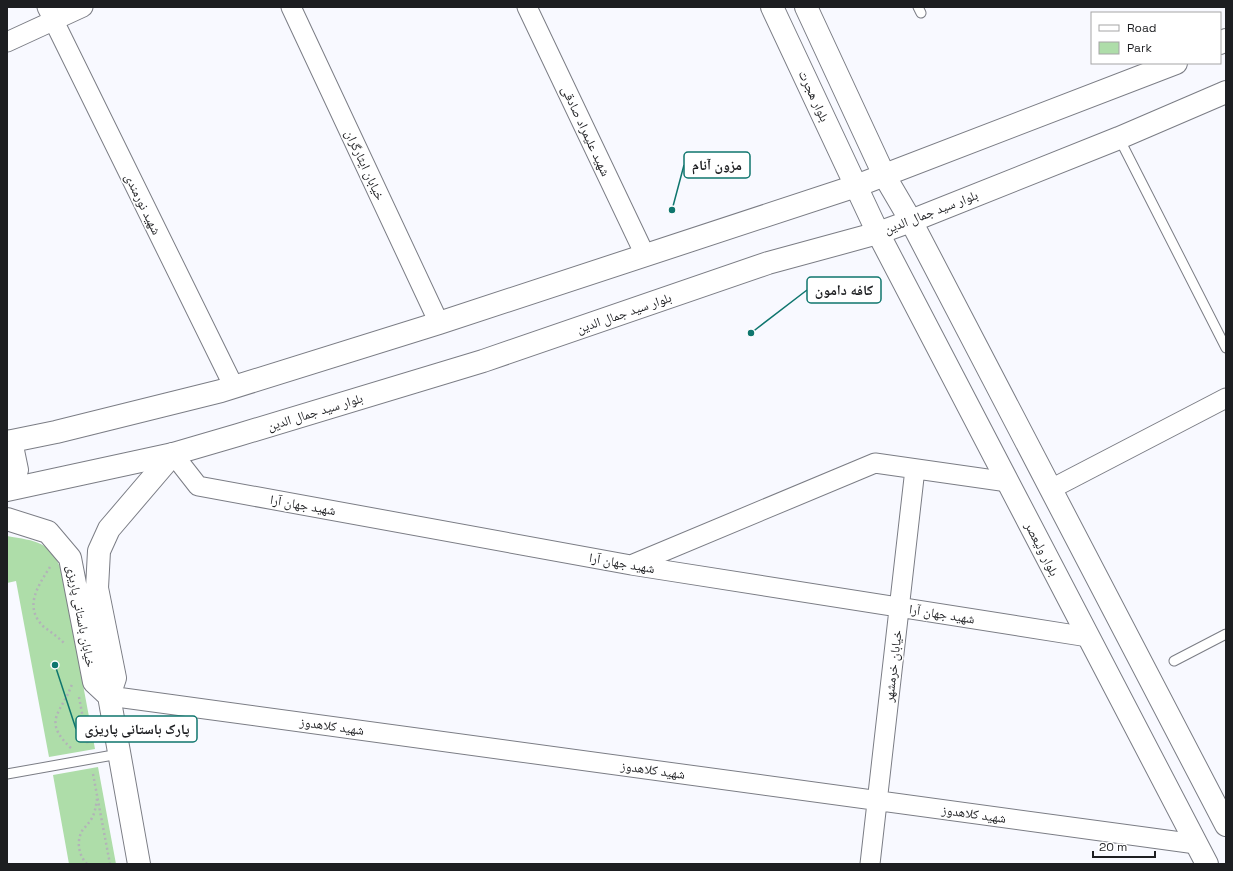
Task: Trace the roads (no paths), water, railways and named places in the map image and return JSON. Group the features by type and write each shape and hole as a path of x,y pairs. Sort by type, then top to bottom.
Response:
{"main road":[{"name":"بلوار هجرت","path":"772,7 878,233"},
{"path":"806,7 884,175 911,221 1226,825"},
{"path":"7,475 18,470 9,442 56,432 234,387 438,323 856,186 1173,64"},
{"name":"بلوار سید جمال الدین","path":"7,490 173,454 484,361 768,263 878,233 1119,138 1226,92"},
{"name":"بلوار ولیعصر","path":"878,233 1207,864"},
{"name":"خیابان باستانی پاریزی","path":"139,864 109,696 115,678 98,588 99,551 109,529 173,454"},
{"name":"خیابان باستانی پاریزی","path":"7,519 48,532 70,558 94,682 109,696"}],"street":[{"path":"7,42 50,14 83,7"},
{"name":"خیابان ایثارگران","path":"292,7 438,323"},
{"name":"شهید علیمراد صادقی","path":"527,7 645,255"},
{"name":"شهید نورمندی","path":"50,14 234,387"},
{"path":"1051,489 1226,398"},
{"name":"شهید جهان آرا","path":"173,454 198,486 631,565 1088,637"},
{"path":"631,565 875,463 1008,482"},
{"name":"خیابان خرمشهر","path":"870,864 915,469"},
{"name":"شهید کلاهدوز","path":"109,696 1196,844"}],"lane":[{"path":"1119,138 1226,348"},
{"path":"1174,661 1226,634"},
{"path":"7,774 119,754"}],"place":[{"name":"مزون آنام","path":"672,210"},
{"name":"کافه دامون","path":"751,333"},
{"name":"پارک باستانی پاریزی","path":"55,665"}]}
